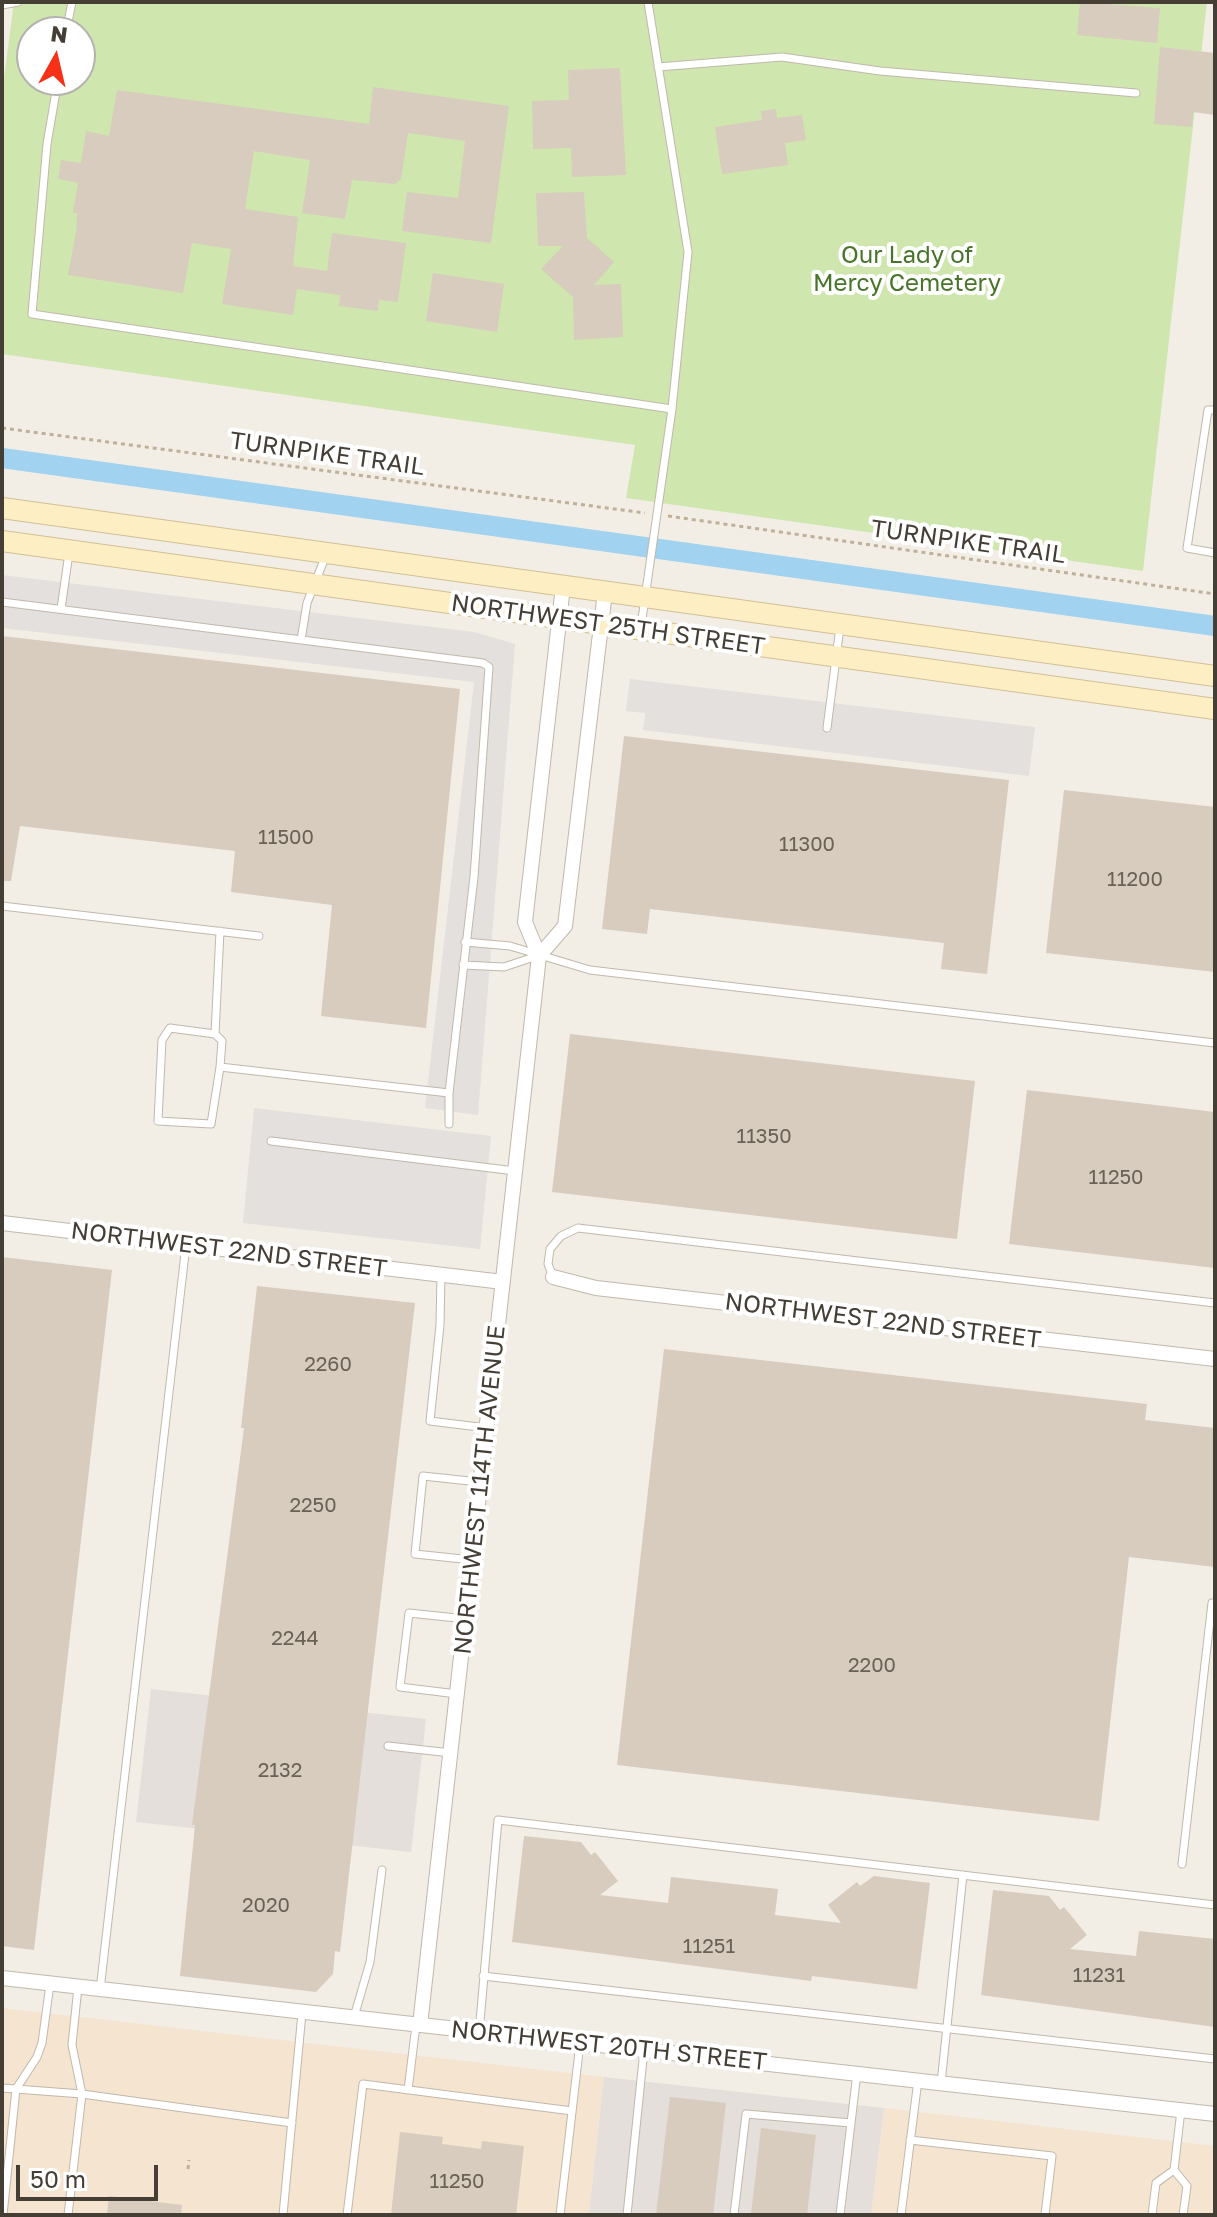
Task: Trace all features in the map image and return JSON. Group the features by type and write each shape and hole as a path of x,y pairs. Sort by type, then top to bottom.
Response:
{"main road":[{"name":"NORTHWEST 25TH STREET","path":"2,508 1215,676"},
{"name":"NORTHWEST 25TH STREET","path":"2,541 1215,709"}],"street":[{"name":"NORTHWEST 114TH AVENUE","path":"418,2025 482,1482 539,956 525,922 563,586"},
{"path":"539,956 565,926 605,592"},
{"name":"NORTHWEST 22ND STREET","path":"2,1223 503,1282"},
{"name":"NORTHWEST 22ND STREET","path":"553,1277 596,1288 1215,1359"},
{"name":"NORTHWEST 20TH STREET","path":"2,1978 1215,2114"}],"lane":[{"path":"2,5 18,2"},
{"path":"641,630 672,409 688,252 648,2"},
{"path":"658,67 782,57 880,71 1136,93"},
{"path":"55,96 47,144 32,314 672,409"},
{"path":"1215,410 1208,410 1187,548 1215,553"},
{"path":"61,609 69,550"},
{"path":"301,640 307,603 327,553"},
{"path":"2,602 483,663 489,667 475,862 449,1093 449,1124"},
{"path":"827,728 840,624"},
{"path":"2,906 259,936"},
{"path":"215,1034 220,931"},
{"path":"465,942 510,946 590,970 1215,1043"},
{"path":"463,965 504,967 539,956"},
{"path":"170,1028 215,1034 222,1041 211,1124 158,1121 162,1040 170,1028"},
{"path":"220,1067 449,1093"},
{"path":"271,1141 515,1171"},
{"path":"553,1277 548,1264 550,1249 565,1233 578,1228 1215,1303"},
{"path":"100,1990 186,1244"},
{"path":"441,1275 440,1325 430,1421 487,1428"},
{"path":"473,1560 415,1554 423,1476 482,1482"},
{"path":"1182,1864 1212,1603 1215,1603"},
{"path":"457,1694 400,1687 409,1613 466,1619"},
{"path":"388,1746 451,1753"},
{"path":"479,2032 498,1820 1215,1905"},
{"path":"354,2019 370,1962 382,1870"},
{"path":"941,2083 963,1875"},
{"path":"483,1976 1215,2059"},
{"path":"3,2215 16,2089 42,2043 50,1984"},
{"path":"68,2215 82,2094 72,2045 78,1987"},
{"path":"283,2215 302,2013"},
{"path":"408,2090 418,2025"},
{"path":"560,2215 580,2043"},
{"path":"627,2215 644,2050"},
{"path":"840,2215 857,2073"},
{"path":"901,2215 918,2080"},
{"path":"347,2215 363,2084 572,2111"},
{"path":"2,2088 82,2094 292,2123"},
{"path":"1181,2110 1174,2170 1187,2186 1183,2215"},
{"path":"734,2215 746,2114 851,2123"},
{"path":"910,2140 1052,2156 1045,2215"},
{"path":"1152,2215 1156,2183 1174,2170"}],"path":[{"name":"TURNPIKE TRAIL","path":"2,428 648,513"},
{"name":"TURNPIKE TRAIL","path":"668,516 1215,594"},
{"path":"188,2169 189,2160"}],"shaded area":[{"path":"2,575 474,632 515,644 478,1115 425,1108 474,682 2,628"},
{"path":"630,679 1035,727 1029,776 643,730 645,713 626,711"},
{"path":"254,1108 491,1136 480,1249 243,1223"},
{"path":"151,1689 426,1719 411,1852 136,1822"},
{"path":"2,2008 604,2077 589,2215 2,2215"},
{"path":"604,2077 884,2108 871,2215 589,2215"},
{"path":"884,2108 1215,2146 1215,2215 871,2215"}],"green space":[{"name":"Our Lady of Mercy Cemetery","path":"14,2 1207,2 1143,571 626,498 635,445 2,354 2,93"}],"building":[{"path":"1080,2 1160,8 1157,43 1077,35"},
{"path":"1160,47 1215,53 1215,115 1193,112 1192,127 1154,124"},
{"path":"620,68 626,175 572,177 571,148 533,149 532,101 569,100 568,70"},
{"path":"373,87 509,106 491,243 402,231 407,192 458,198 465,141 408,133 401,179 395,184 352,180 345,219 302,213 310,160 254,151 245,209 298,217 293,266 327,271 332,233 406,243 398,302 379,300 378,311 339,306 340,295 297,289 293,315 222,304 231,249 192,243 183,293 68,275 76,232 77,213 73,213 78,183 58,179 61,160 81,163 86,131 109,136 117,90 369,124"},
{"path":"776,109 777,118 802,115 806,140 785,143 788,165 722,174 715,127 762,120 761,111"},
{"path":"584,192 587,238 614,262 594,285 621,284 623,337 574,340 573,297 541,269 563,246 538,246 536,193"},
{"path":"433,273 504,284 497,332 426,321"},
{"path":"2,636 460,689 426,1028 321,1016 332,905 231,892 235,851 20,826 11,881 2,881"},
{"path":"624,736 1009,780 987,974 941,969 944,943 650,909 647,934 602,929"},
{"path":"1064,790 1215,807 1215,972 1046,953"},
{"path":"570,1034 975,1081 957,1239 552,1192"},
{"path":"1027,1090 1215,1112 1215,1268 1009,1244"},
{"path":"2,1257 112,1270 34,1950 2,1946"},
{"path":"257,1286 415,1303 340,1952 335,1951 333,1974 316,1992 180,1976 195,1825 192,1825 244,1428 241,1428"},
{"path":"664,1349 1147,1404 1145,1420 1215,1428 1215,1567 1129,1557 1099,1821 617,1765"},
{"path":"524,1836 581,1842 591,1855 595,1852 618,1881 600,1895 668,1903 671,1877 778,1889 775,1915 841,1923 828,1905 857,1882 860,1886 874,1876 930,1883 917,1989 812,1976 811,1981 512,1942"},
{"path":"993,1890 1049,1896 1060,1910 1064,1907 1087,1935 1070,1949 1136,1956 1139,1931 1215,1939 1215,2027 981,1995"},
{"path":"670,2097 726,2103 713,2215 656,2215"},
{"path":"761,2128 816,2135 807,2215 751,2215"},
{"path":"400,2132 443,2137 442,2144 481,2149 482,2141 524,2146 516,2215 391,2215"},
{"path":"109,2196 182,2205 181,2215 107,2215"}],"waterway":[{"path":"2,458 1215,626"}]}
